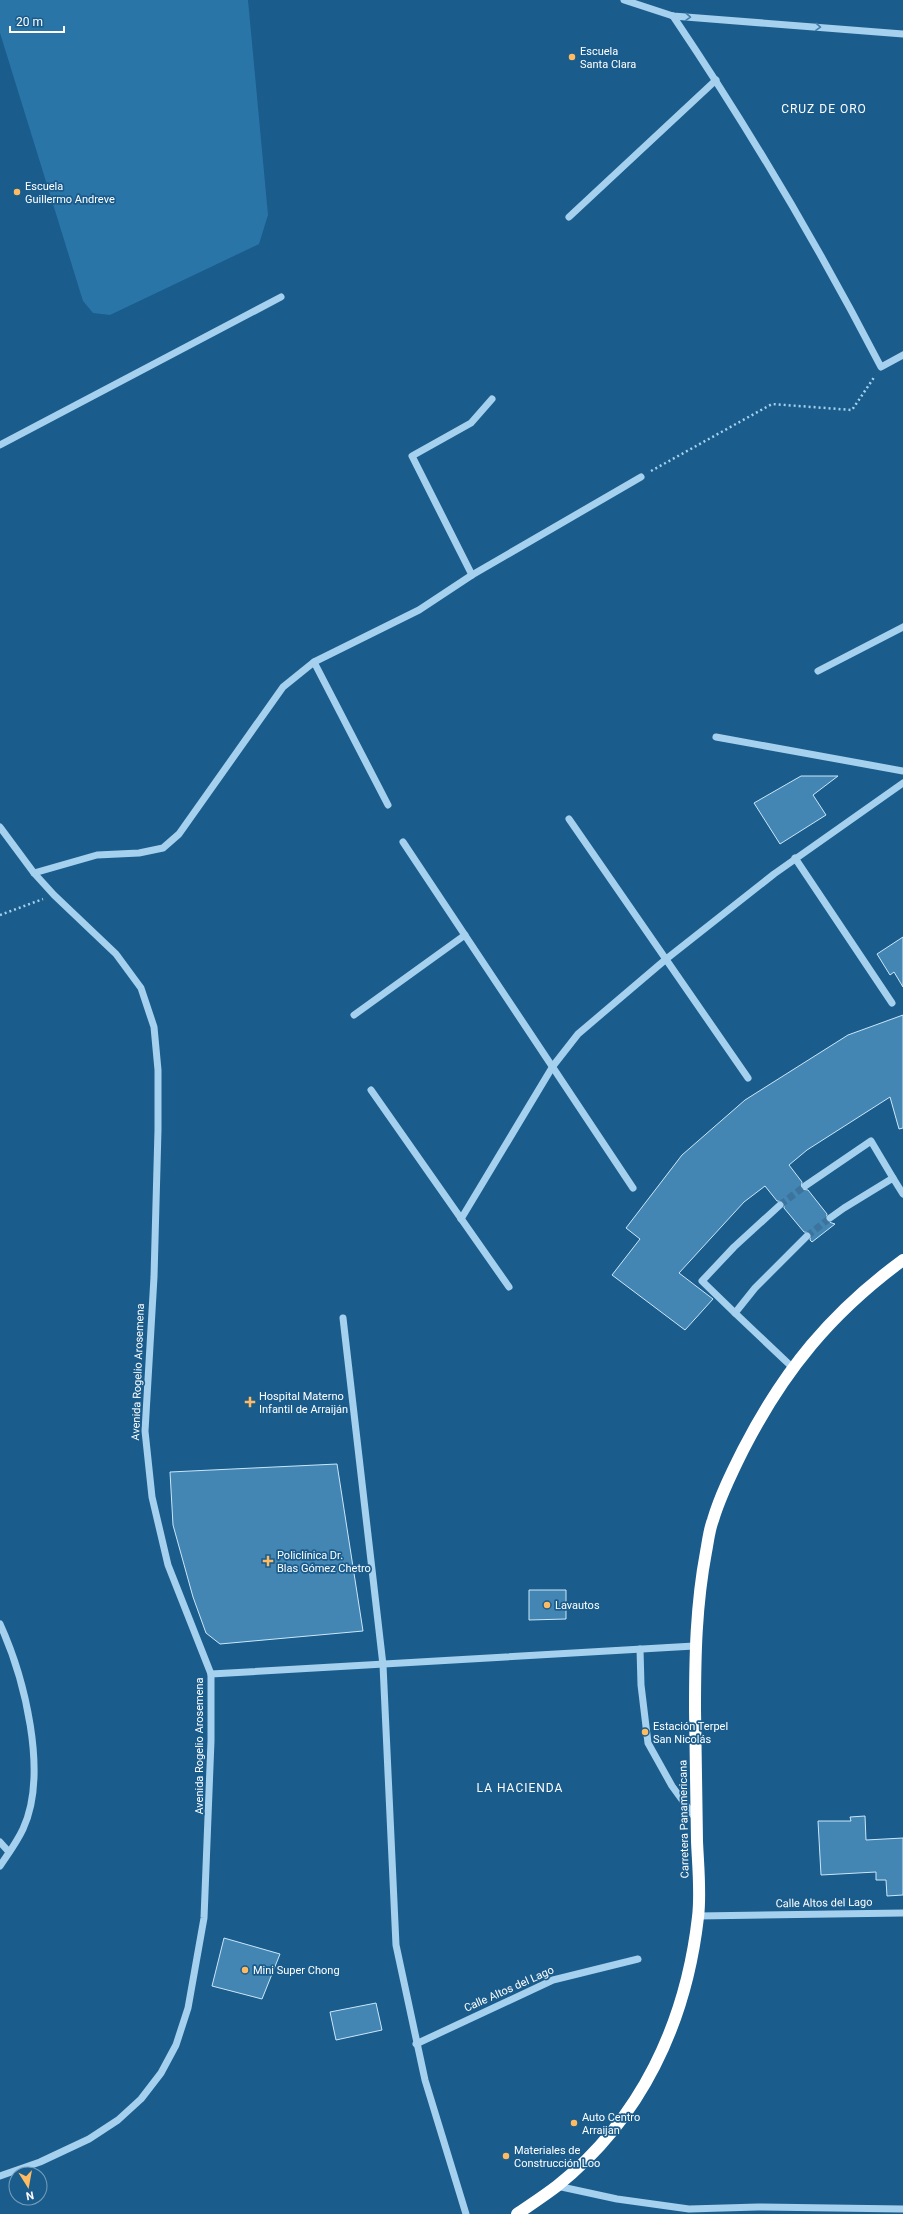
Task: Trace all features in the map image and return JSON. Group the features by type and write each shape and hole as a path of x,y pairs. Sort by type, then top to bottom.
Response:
{"highway":[{"name":"Carretera Panamericana","path":"516,2214 557,2186 594,2152 612,2132 641,2092 660,2057 676,2020 688,1974 698,1916 694,1646 700,1584 712,1520 732,1471 760,1416 792,1367 830,1322 869,1285 903,1260"}],"street":[{"path":"624,0 673,16 903,34"},
{"path":"673,16 716,80 843,293 881,367 903,355"},
{"path":"569,217 716,80"},
{"path":"0,445 281,297"},
{"path":"472,575 412,456 471,422 492,399"},
{"path":"34,873 97,855 139,853 163,848 180,834 283,687 314,662 419,610 472,575 641,477"},
{"path":"818,671 903,627"},
{"path":"314,662 388,805"},
{"path":"716,738 903,771"},
{"path":"461,1219 553,1066 578,1034 665,960 795,858 903,784"},
{"path":"568,819 748,1078"},
{"name":"Avenida Rogelio Arosemena","path":"0,827 34,873 54,896 116,954 141,988 154,1027 158,1070 158,1130 154,1277 145,1431 152,1497 168,1565 211,1674 209,1823 204,1918 188,2008 176,2045 160,2073 141,2099 118,2120 75,2146 40,2162 0,2176"},
{"path":"403,842 633,1188"},
{"path":"795,858 892,1003"},
{"path":"354,1014 465,935"},
{"path":"371,1090 509,1287"},
{"path":"805,1186 871,1141 903,1194"},
{"path":"830,1218 893,1178"},
{"path":"780,1204 734,1247 702,1281 792,1367"},
{"path":"735,1313 755,1288 807,1236"},
{"path":"343,1318 383,1665 396,1945 416,2044 466,2214"},
{"path":"0,1624 14,1654 27,1704 35,1774 23,1828 0,1866"},
{"path":"211,1674 694,1646"},
{"path":"640,1650 641,1685 648,1743 672,1786 697,1820"},
{"path":"0,1842 9,1852"},
{"name":"Calle Altos del Lago","path":"698,1916 903,1913"},
{"name":"Calle Altos del Lago","path":"416,2044 553,1980 638,1959"},
{"path":"557,2186 617,2199 689,2209 758,2211 903,2209"}],"path":[{"path":"641,477 772,404 852,410 881,367"},
{"path":"0,915 54,896"}],"shaded area":[{"path":"0,0 248,0 268,215 259,244 110,315 93,313 83,301 0,33"}],"building":[{"path":"801,776 838,776 813,795 826,815 780,844 754,803"},
{"path":"903,937 903,987 894,972 890,975 877,954"},
{"path":"903,1015 903,1128 899,1129 890,1097 807,1150 789,1165 802,1182 801,1189 808,1190 827,1214 826,1221 835,1224 812,1242 810,1240 811,1233 804,1232 784,1208 784,1202 777,1201 765,1186 744,1202 679,1273 713,1299 685,1330 612,1275 640,1239 626,1228 682,1155 745,1100 848,1035"},
{"name":"Policlínica Dr. Blas Gómez Chetro","path":"337,1464 363,1631 220,1644 206,1633 193,1597 173,1525 170,1472"},
{"name":"Lavautos","path":"529,1590 566,1590 566,1619 529,1620"},
{"path":"865,1816 866,1840 903,1838 903,1895 887,1896 886,1880 876,1880 876,1872 821,1875 818,1821 851,1821 850,1817"},
{"name":"Mini Super Chong","path":"224,1938 280,1954 262,1999 212,1986"},
{"path":"376,2003 382,2030 336,2040 330,2012"}],"tunnel":[{"path":"780,1205 805,1186"},
{"path":"807,1236 830,1218"}],"place":[{"name":"Escuela Santa Clara","path":"572,57"},
{"name":"Escuela Guillermo Andreve","path":"17,192"},
{"name":"Hospital Materno Infantil de Arraiján","path":"250,1402"},
{"name":"Policlínica Dr. Blas Gómez Chetro","path":"268,1561"},
{"name":"Lavautos","path":"547,1605"},
{"name":"Estación Terpel San Nicolás","path":"645,1732"},
{"name":"Mini Super Chong","path":"245,1970"},
{"name":"Auto Centro Arraijan","path":"574,2123"},
{"name":"Materiales de Construcción Loo","path":"506,2156"}],"district":[{"name":"CRUZ DE ORO","path":"824,109"},
{"name":"LA HACIENDA","path":"520,1788"}]}
